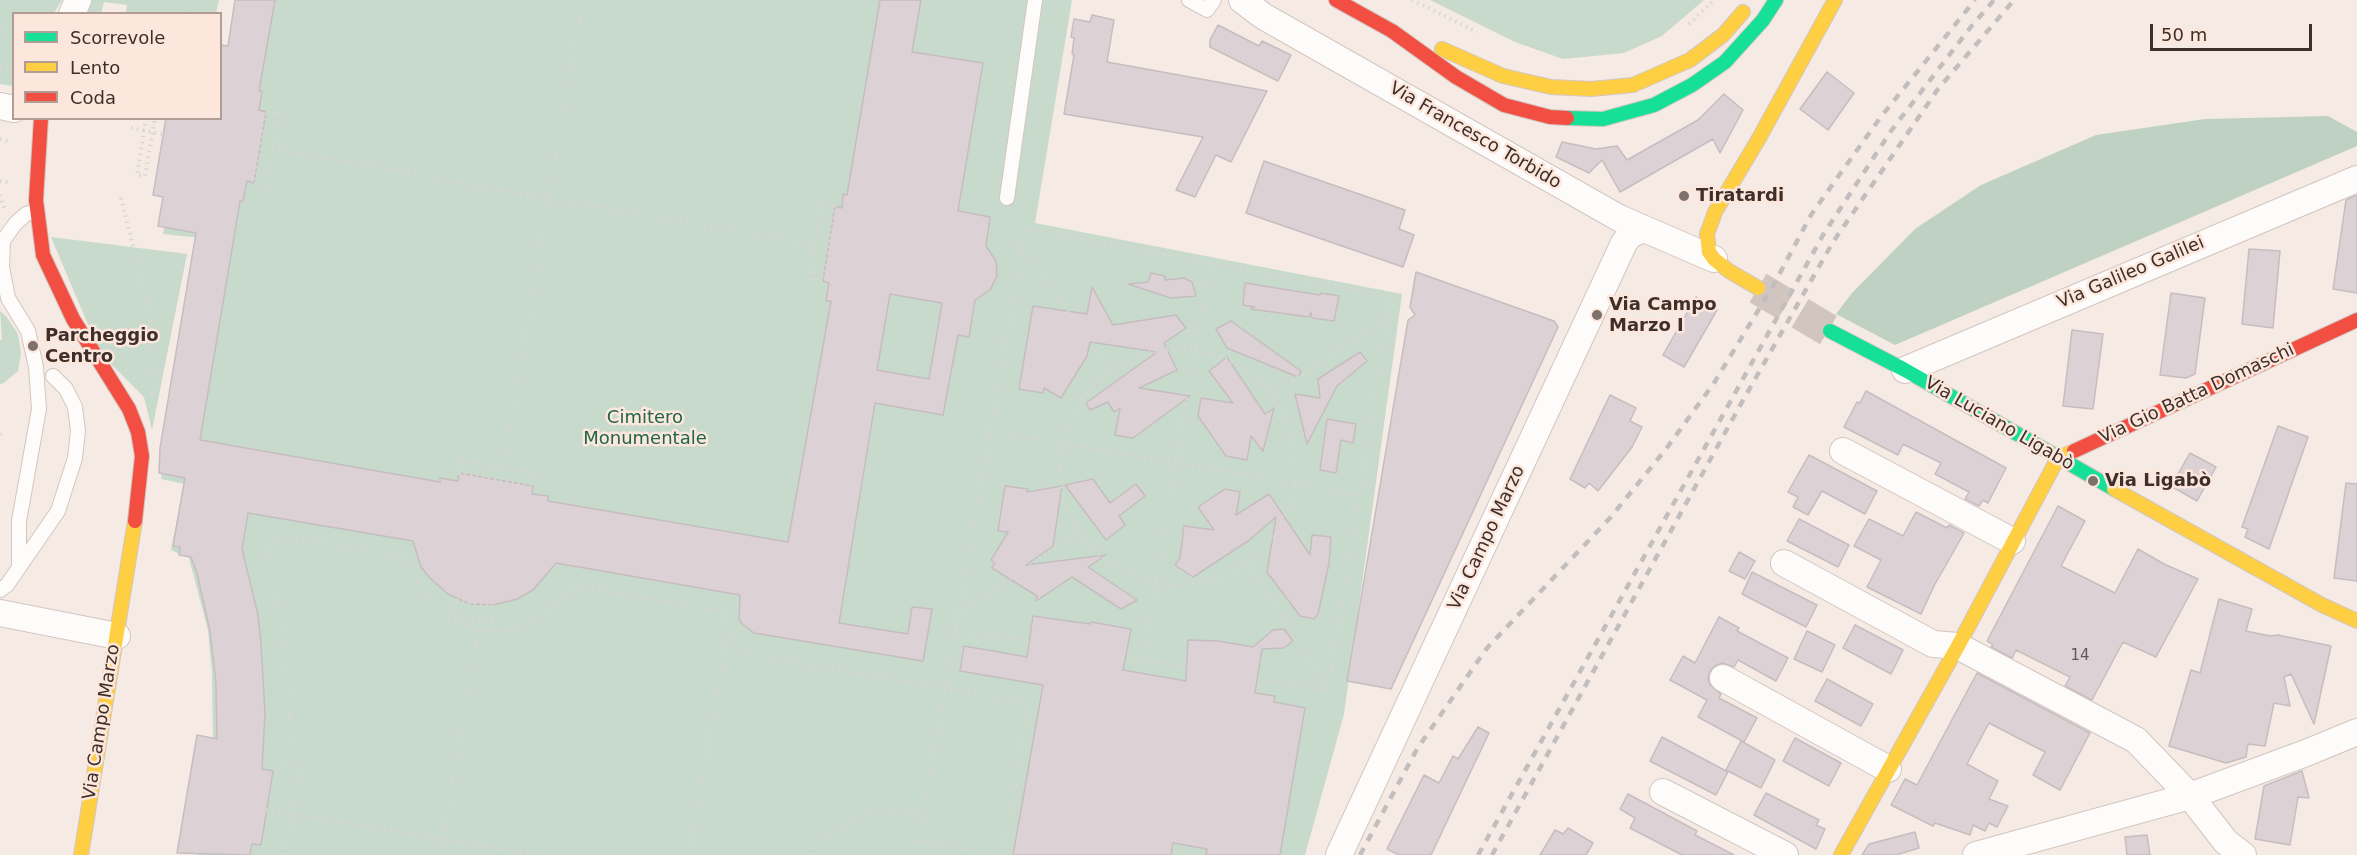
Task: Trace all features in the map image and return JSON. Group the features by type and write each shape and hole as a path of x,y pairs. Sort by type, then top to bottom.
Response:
{"street":[{"name":"Via Francesco Torbido","path":"1242,0 1270,20 1619,218 1714,259"},
{"path":"1336,0 1392,31 1456,77 1504,105 1550,117 1603,119 1654,105 1692,85 1725,63 1763,20 1776,0"},
{"path":"1392,31 1460,55 1503,76 1551,87 1591,89 1633,85 1690,60 1723,35 1753,0"},
{"path":"1758,288 1714,259 1709,252 1707,234 1714,212 1758,140 1832,6"},
{"path":"40,120 36,211 43,255 73,319 129,409 138,432 142,456 142,481 117,636"},
{"name":"Via Galileo Galilei","path":"1905,370 2357,179"},
{"name":"Via Campo Marzo","path":"1339,855 1624,243 1630,235 1643,229"},
{"name":"Via Gio Batta Domaschi","path":"2058,458 2357,320"},
{"name":"Via Luciano Ligabò","path":"1830,331 1905,370 2312,599 2357,621"},
{"path":"1843,451 2012,541"},
{"path":"1841,855 1958,646 2058,458"},
{"path":"1784,563 1933,644 1958,646 2136,740 2190,796 2226,842 2244,855"},
{"name":"Via Campo Marzo","path":"0,613 117,636 81,855"},
{"path":"1723,678 1888,769"},
{"path":"1976,855 2190,796 2357,732"},
{"path":"1663,792 1785,855"}],"lane":[{"path":"1007,198 1035,0"},
{"path":"1189,0 1208,10 1214,0"},
{"path":"1832,6 1849,0"},
{"path":"19,567 19,521 39,409 36,367 27,331 8,298 3,267 3,241 20,219 36,211"},
{"path":"0,590 7,585 58,511 75,458 78,431 75,407 66,389 53,376"}],"path":[{"path":"188,12 198,0"},
{"path":"502,467 583,0"},
{"path":"1412,0 1482,35"},
{"path":"1582,0 1602,0"},
{"path":"1684,29 1714,0"},
{"path":"0,25 7,36 12,38"},
{"path":"266,111 278,114 273,148 267,186 254,183 266,111"},
{"path":"146,120 137,175 145,176 155,120"},
{"path":"130,128 163,134"},
{"path":"273,148 548,199 816,244"},
{"path":"0,181 11,183"},
{"path":"0,195 7,218"},
{"path":"121,198 150,314 154,391 152,402"},
{"path":"822,204 835,206 823,282 810,279 816,244 822,204"},
{"path":"996,855 919,841 1026,228 1392,296 1328,690"},
{"path":"1002,243 1022,247 1110,371"},
{"path":"1142,660 1211,262"},
{"path":"1273,394 1389,315"},
{"path":"1165,348 1206,351 1243,367 1273,394 1292,431 1297,471 1289,511 1268,545 1238,569 1203,583 1165,585 1129,575 1097,555 1073,525 1060,490 1059,452 1070,416 1093,382 1110,371 1126,359 1165,348"},
{"path":"991,431 1360,495"},
{"path":"461,460 502,467 535,473 533,486 459,473 461,460"},
{"path":"959,612 1079,532"},
{"path":"283,855 300,769 287,761 290,709 287,663 266,550 278,536 404,557 426,597 443,615 478,631 511,631 545,613 578,585 726,613 728,630 688,855"},
{"path":"1248,562 1328,690"},
{"path":"457,599 470,604 492,605 492,622 480,621 451,614 457,599"},
{"path":"440,855 480,621"},
{"path":"728,630 734,642 747,653 1030,704 1003,855"},
{"path":"956,630 1328,690"},
{"path":"810,855 813,844 872,808 923,817"},
{"path":"266,810 540,855"}],"green space":[{"path":"0,0 62,0 55,12 12,12 12,86 0,84"},
{"path":"87,0 219,0 216,12 126,12 127,5 104,2 101,12 82,12"},
{"name":"Cimitero Monumentale","path":"240,0 1072,0 1035,223 1402,294 1344,714 1305,855 198,855 213,742 212,673 208,630 189,558 171,550 184,484 161,479 202,238 163,234 182,120 222,120 222,44 231,46"},
{"path":"1430,0 1704,0 1662,36 1624,53 1563,59 1515,42"},
{"path":"2328,116 2357,132 2357,146 1895,345 1836,314 1852,293 1915,229 1981,185 2096,135 2205,119"},
{"path":"51,237 187,254 152,430 144,397 100,353"},
{"path":"0,311 18,334 21,353 18,371 0,384 0,340 2,340"}],"building":[{"path":"235,0 275,0 259,91 262,91 259,110 266,112 254,183 247,181 243,201 240,201 200,440 440,482 440,478 458,481 459,473 533,486 532,494 548,496 548,501 788,542 831,301 826,301 829,283 823,281 835,206 842,208 843,194 847,195 880,0 921,0 912,52 983,63 958,211 990,217 986,246 996,261 997,276 990,290 975,300 969,337 958,335 943,415 875,403 839,623 908,634 912,607 932,609 923,661 754,633 741,623 739,618 740,595 556,563 533,590 517,599 493,605 470,604 448,594 429,577 421,567 413,541 248,513 242,549 258,615 261,644 265,714 262,769 273,771 261,845 252,844 250,855 177,853 197,735 217,739 216,683 210,631 197,573 191,557 179,555 180,547 173,546 185,478 159,473 160,448 196,233 158,226 163,197 153,195 166,120 222,120 222,45 228,46","holes":["890,294 942,303 929,379 877,370"]},
{"path":"1092,15 1114,20 1107,62 1267,91 1231,162 1216,155 1195,197 1176,190 1203,137 1064,114 1074,55 1072,54 1074,38 1071,37 1074,19 1090,22"},
{"path":"1218,25 1259,46 1262,41 1291,55 1278,81 1210,47 1210,40"},
{"path":"1827,72 1854,93 1828,130 1800,109"},
{"path":"1724,94 1743,110 1720,153 1713,139 1620,192 1602,160 1589,173 1556,157 1562,142 1596,149 1617,146 1627,160 1698,120"},
{"path":"1264,161 1405,210 1399,229 1414,235 1403,267 1246,213"},
{"path":"2357,196 2357,293 2333,289 2346,200"},
{"path":"2249,249 2280,251 2273,328 2242,324"},
{"path":"1416,272 1554,321 1558,327 1391,689 1347,681 1408,320 1415,315 1410,307"},
{"path":"1151,273 1165,276 1165,280 1184,278 1192,282 1196,296 1171,298 1128,284 1148,282"},
{"path":"1245,283 1339,296 1334,321 1312,318 1311,312 1309,317 1251,309 1255,307 1243,305"},
{"path":"1092,287 1113,325 1176,315 1186,328 1164,343 1177,370 1139,388 1190,396 1133,438 1115,435 1120,408 1114,412 1108,402 1090,410 1086,403 1157,352 1090,342 1087,356 1061,398 1044,388 1043,393 1019,389 1033,306 1087,314"},
{"path":"2171,293 2205,298 2195,374 2186,378 2160,375"},
{"path":"1696,297 1717,310 1684,367 1663,355"},
{"path":"1231,321 1301,371 1298,377 1227,348 1216,329"},
{"path":"2072,330 2103,334 2093,409 2063,406"},
{"path":"1360,352 1367,361 1337,386 1307,444 1295,394 1320,398 1318,379"},
{"path":"1227,357 1265,414 1274,408 1263,451 1251,436 1247,460 1226,456 1198,416 1201,398 1233,403 1209,371"},
{"path":"1866,391 2006,468 1988,503 1983,500 1979,506 1965,499 1969,492 1935,474 1941,463 1903,444 1898,455 1844,427 1857,402 1860,403"},
{"path":"1610,395 1636,408 1630,421 1642,427 1632,447 1598,491 1589,483 1585,488 1570,479"},
{"path":"1327,419 1356,424 1353,443 1341,440 1336,473 1320,470"},
{"path":"2278,426 2308,437 2269,549 2245,537 2248,529 2242,527"},
{"path":"2190,453 2216,467 2197,501 2171,486"},
{"path":"1809,455 1877,491 1865,514 1822,491 1808,515 1793,507 1798,497 1788,492"},
{"path":"1093,479 1110,503 1136,484 1145,496 1119,516 1125,525 1106,540 1065,485"},
{"path":"2346,483 2357,484 2357,581 2334,578"},
{"path":"1005,486 1028,489 1027,492 1062,486 1053,546 1026,565 1106,555 1088,567 1137,600 1121,609 1072,577 1036,601 1037,596 992,568 995,563 991,560 1008,532 998,531"},
{"path":"1225,489 1240,492 1236,515 1269,494 1310,555 1312,535 1331,537 1329,563 1318,614 1314,619 1300,616 1267,572 1276,517 1248,541 1193,577 1175,565 1180,558 1184,526 1214,530 1198,507"},
{"path":"2058,506 2085,521 2061,566 2115,593 2138,549 2198,579 2156,657 2123,642 2092,700 2065,686 2070,677 2016,650 2012,658 1991,647 1993,645 1987,641"},
{"path":"1916,512 1947,528 1949,525 1964,533 1921,614 1867,587 1881,560 1854,546 1869,519 1903,536"},
{"path":"1799,519 1849,545 1838,567 1787,541"},
{"path":"1739,552 1755,561 1745,579 1729,571"},
{"path":"1752,572 1817,605 1806,627 1742,594"},
{"path":"2219,599 2252,609 2246,631 2331,646 2314,724 2291,674 2284,677 2290,706 2274,703 2265,746 2248,744 2246,757 2226,763 2169,746 2191,670 2200,673"},
{"path":"1033,616 1131,629 1123,670 1186,681 1188,640 1218,641 1253,647 1273,630 1284,629 1293,641 1284,648 1262,649 1255,693 1275,696 1274,702 1305,708 1280,855 1206,855 1207,849 1173,843 1171,855 1013,855 1043,685 960,671 964,646 1027,657"},
{"path":"1719,617 1739,628 1737,631 1788,658 1776,681 1738,660 1734,667 1722,663 1710,671 1708,678 1710,685 1721,694 1719,698 1757,718 1744,742 1698,717 1707,700 1670,680 1683,656 1695,663"},
{"path":"1855,625 1903,650 1891,674 1843,648"},
{"path":"1807,631 1835,645 1822,672 1794,659"},
{"path":"1977,673 2090,733 2060,790 2033,775 2045,752 1989,723 1967,764 1998,781 1989,799 2008,806 1997,827 1989,823 1985,831 1973,825 1970,835 1935,823 1933,826 1891,805 1905,779 1917,785"},
{"path":"1827,679 1873,704 1861,726 1815,701"},
{"path":"1478,727 1489,733 1431,855 1399,855 1387,849 1424,775 1439,783 1453,756 1458,759"},
{"path":"1662,737 1728,772 1716,795 1650,761"},
{"path":"1795,738 1841,763 1829,786 1783,761"},
{"path":"1741,741 1775,760 1761,788 1726,770"},
{"path":"2302,771 2309,798 2298,797 2290,845 2255,839 2264,786"},
{"path":"1766,793 1819,820 1816,825 1825,829 1816,849 1754,815"},
{"path":"1628,794 1697,831 1695,835 1734,855 1682,855 1630,828 1635,818 1620,809"},
{"path":"1568,828 1593,843 1586,855 1540,855 1555,830 1563,834"},
{"path":"1915,832 1919,848 1896,855 1862,855 1869,844"},
{"path":"2147,835 2150,855 2127,855 2125,837"}],"tunnel":[{"path":"1758,288 1830,331"}],"railway":[{"path":"1360,855 1417,749 1487,648 1610,518 1666,449 1714,383 1773,286 1811,215 1880,118 1975,0"},
{"path":"1478,855 1823,235 1891,131 1994,0"},
{"path":"1492,855 1833,242 1938,89 2014,0"}],"traffic: fast":[{"path":"1567,118 1603,119 1654,105 1692,85 1725,62 1763,20 1776,0"},
{"path":"1830,331 1905,370 2114,489"}],"traffic: slow":[{"path":"1758,288 1714,259 1709,252 1707,234 1715,212 1758,140 1835,0"},
{"path":"1442,49 1503,76 1551,87 1591,89 1633,85 1690,60 1723,35 1743,12"},
{"path":"1841,855 1958,646 2058,458 2074,451"},
{"path":"2114,489 2322,605 2357,621"},
{"path":"81,855 135,521"}],"traffic: jam":[{"path":"1336,0 1392,31 1456,77 1504,105 1550,117 1567,118"},
{"path":"41,120 36,200 43,255 73,319 129,409 138,432 142,456 135,521"},
{"path":"2074,451 2357,320"}],"place":[{"name":"Tiratardi","path":"1684,196"},
{"name":"Via Campo Marzo I","path":"1597,315"},
{"name":"Parcheggio Centro","path":"33,346"},
{"name":"Via Ligabò","path":"2093,481"}]}
